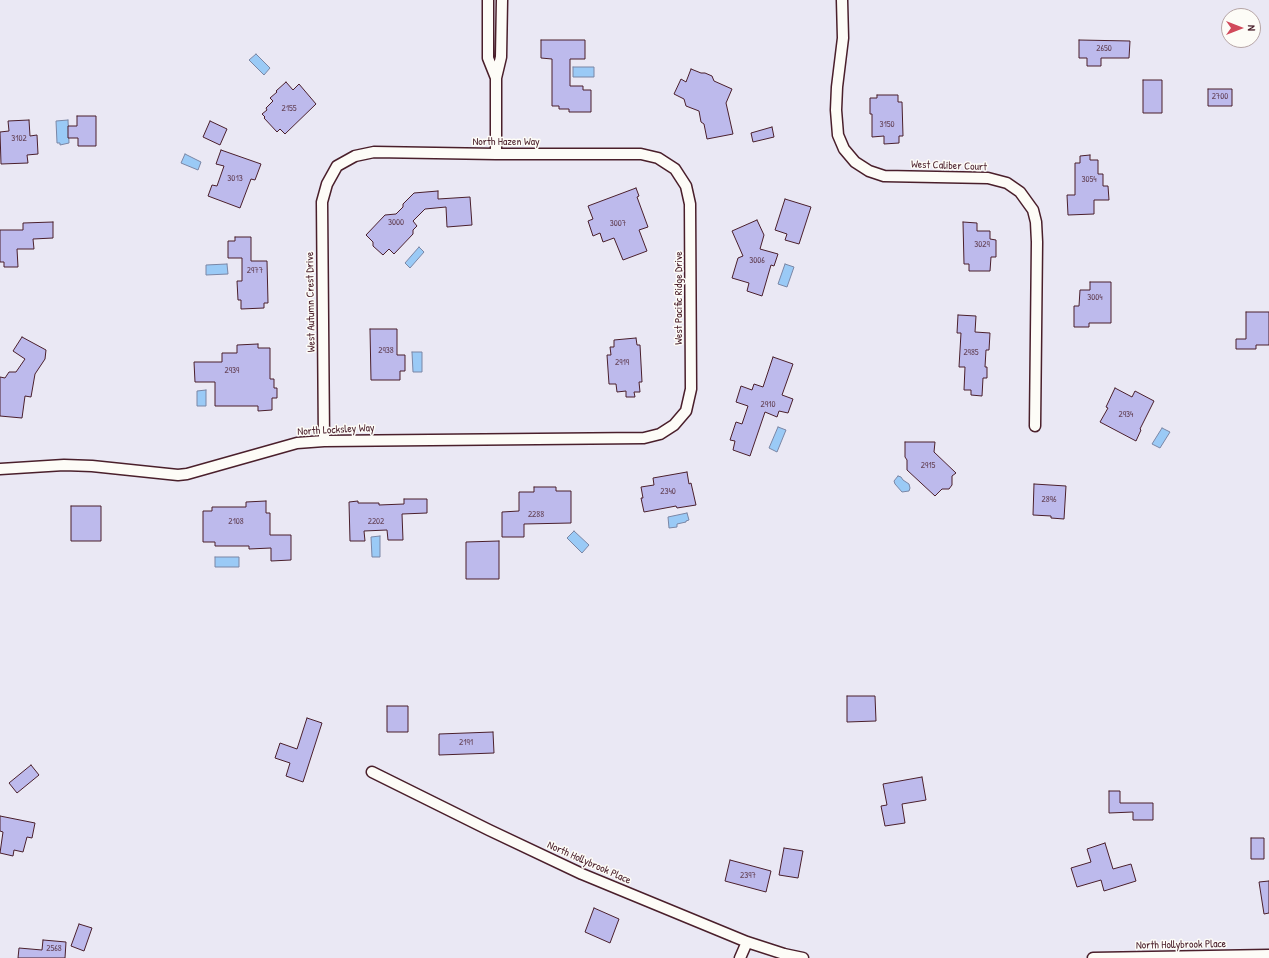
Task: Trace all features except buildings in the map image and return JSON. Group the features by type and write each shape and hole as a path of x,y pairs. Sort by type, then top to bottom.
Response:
{"street":[{"path":"488,0 488,58 496,78"},
{"path":"496,154 496,78 501,58 502,0"},
{"name":"West Caliber Court","path":"842,0 843,38 837,87 836,110 838,135 844,150 855,162 869,172 884,176 988,178 1007,183 1020,192 1033,210 1036,222 1037,242 1034,426"},
{"name":"North Hazen Way","path":"337,166 355,156 374,152 641,154 658,158 675,169"},
{"name":"West Autumn Crest Drive","path":"324,441 322,202 326,184 337,166"},
{"name":"West Pacific Ridge Drive","path":"674,426 686,410 691,388 690,204 686,186 675,169"},
{"name":"North Locksley Way","path":"0,469 64,465 92,466 178,475 187,474 297,443 324,441 644,438 660,434 674,426"},
{"name":"North Hollybrook Place","path":"372,772 582,874 747,942 784,954 803,958"},
{"path":"740,958 747,942"},
{"name":"North Hollybrook Place","path":"1093,958 1269,955"}],"water":[{"path":"256,54 270,68 264,75 249,60"},
{"path":"573,67 594,67 594,77 573,77"},
{"path":"68,120 69,143 60,145 60,143 57,143 56,121"},
{"path":"185,154 201,162 198,170 181,163"},
{"path":"419,247 424,252 410,268 405,263"},
{"path":"227,264 228,274 206,275 206,265"},
{"path":"785,264 794,267 787,287 778,284"},
{"path":"412,352 422,352 422,372 413,372"},
{"path":"206,390 206,406 197,406 197,391"},
{"path":"778,427 786,430 777,452 769,448"},
{"path":"1162,428 1170,432 1160,448 1152,444"},
{"path":"898,476 909,484 909,491 902,492 895,484 894,481"},
{"path":"687,513 689,520 677,524 677,527 669,528 668,517"},
{"path":"574,531 589,545 582,553 567,538"},
{"path":"380,536 380,557 372,557 371,537"},
{"path":"215,557 239,557 239,567 215,567"}]}
